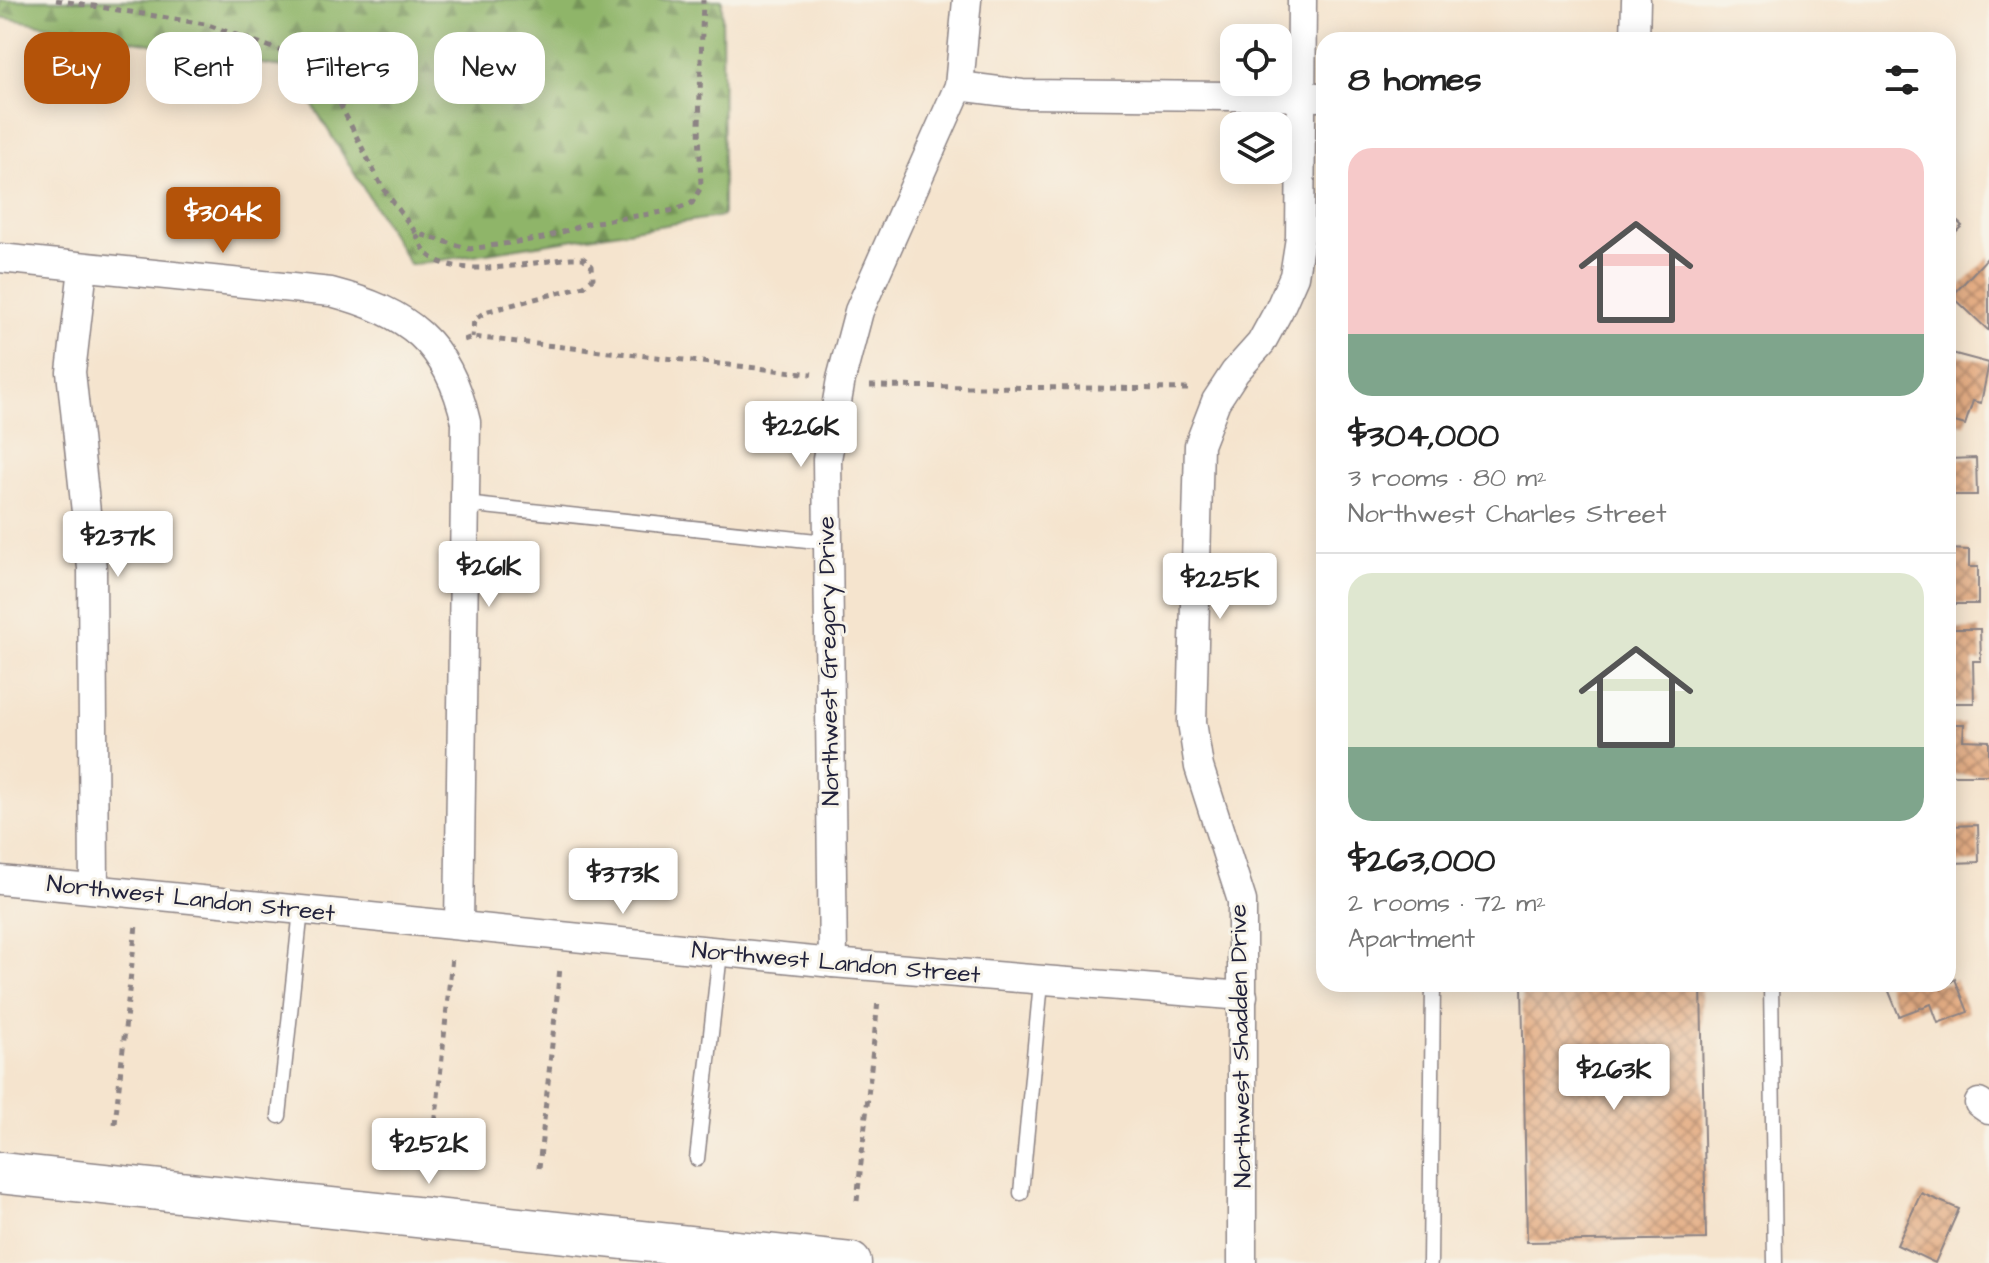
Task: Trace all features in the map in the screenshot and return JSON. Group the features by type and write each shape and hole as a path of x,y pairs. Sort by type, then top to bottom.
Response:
{"main road":[{"path":"0,1173 851,1263"}],"street":[{"name":"Northwest Gregory Drive","path":"833,963 827,459 841,379 859,311 959,86 967,0"},
{"name":"Northwest Shadden Drive","path":"1242,1263 1242,901 1199,767 1192,722 1199,445 1216,401 1261,343 1294,276 1314,97 1302,0"},
{"path":"1635,32 1636,0"},
{"path":"959,86 1022,94 1314,97"},
{"path":"0,258 331,292 369,302 415,330 435,349 457,382 466,422 459,925"},
{"path":"83,268 71,372 92,568 94,889"},
{"name":"Northwest Landon Street","path":"0,880 720,953 1041,982 1243,996"}],"lane":[{"path":"465,504 826,542"},
{"path":"279,1116 301,910"},
{"path":"697,1159 720,953"},
{"path":"1021,1193 1041,982"},
{"path":"1430,1263 1433,992"},
{"path":"1771,992 1775,1263"}],"path":[{"path":"56,0 205,24 290,54 321,80 339,102 382,187 416,233 423,250 433,259 449,265 477,268 583,258 592,266 593,278 584,286 485,312 474,320 472,337"},
{"path":"416,233 470,249 504,246 590,223 676,210 692,203 701,187 699,126 703,0"},
{"path":"464,340 472,337 820,375"},
{"path":"862,383 1188,387 1198,392"},
{"path":"115,1124 136,925"},
{"path":"432,1157 452,957"},
{"path":"539,1168 560,968"},
{"path":"857,1201 878,1001"}],"green space":[{"path":"0,0 722,0 723,216 410,265 312,104 418,104 418,32 278,32 278,67 262,64 262,32 146,32 146,43 130,40 130,32 84,32 0,17"}],"building":[{"path":"1989,256 1989,331 1956,300 1956,292"},
{"path":"1956,354 1989,363 1981,403 1973,401 1965,425 1956,422"},
{"path":"1976,458 1977,495 1956,495 1956,459"},
{"path":"1956,549 1969,550 1969,567 1978,567 1978,604 1956,604"},
{"path":"1956,629 1980,629 1981,661 1973,661 1974,703 1956,703"},
{"path":"1956,724 1964,724 1963,740 1989,741 1989,775 1956,775"},
{"path":"1978,825 1979,862 1956,863 1956,826"},
{"path":"1956,982 1968,1012 1938,1023 1931,1004 1899,1016 1889,992 1956,992"},
{"path":"1522,992 1701,992 1706,1239 1527,1242"},
{"path":"1921,1193 1959,1209 1935,1263 1897,1245"}]}
